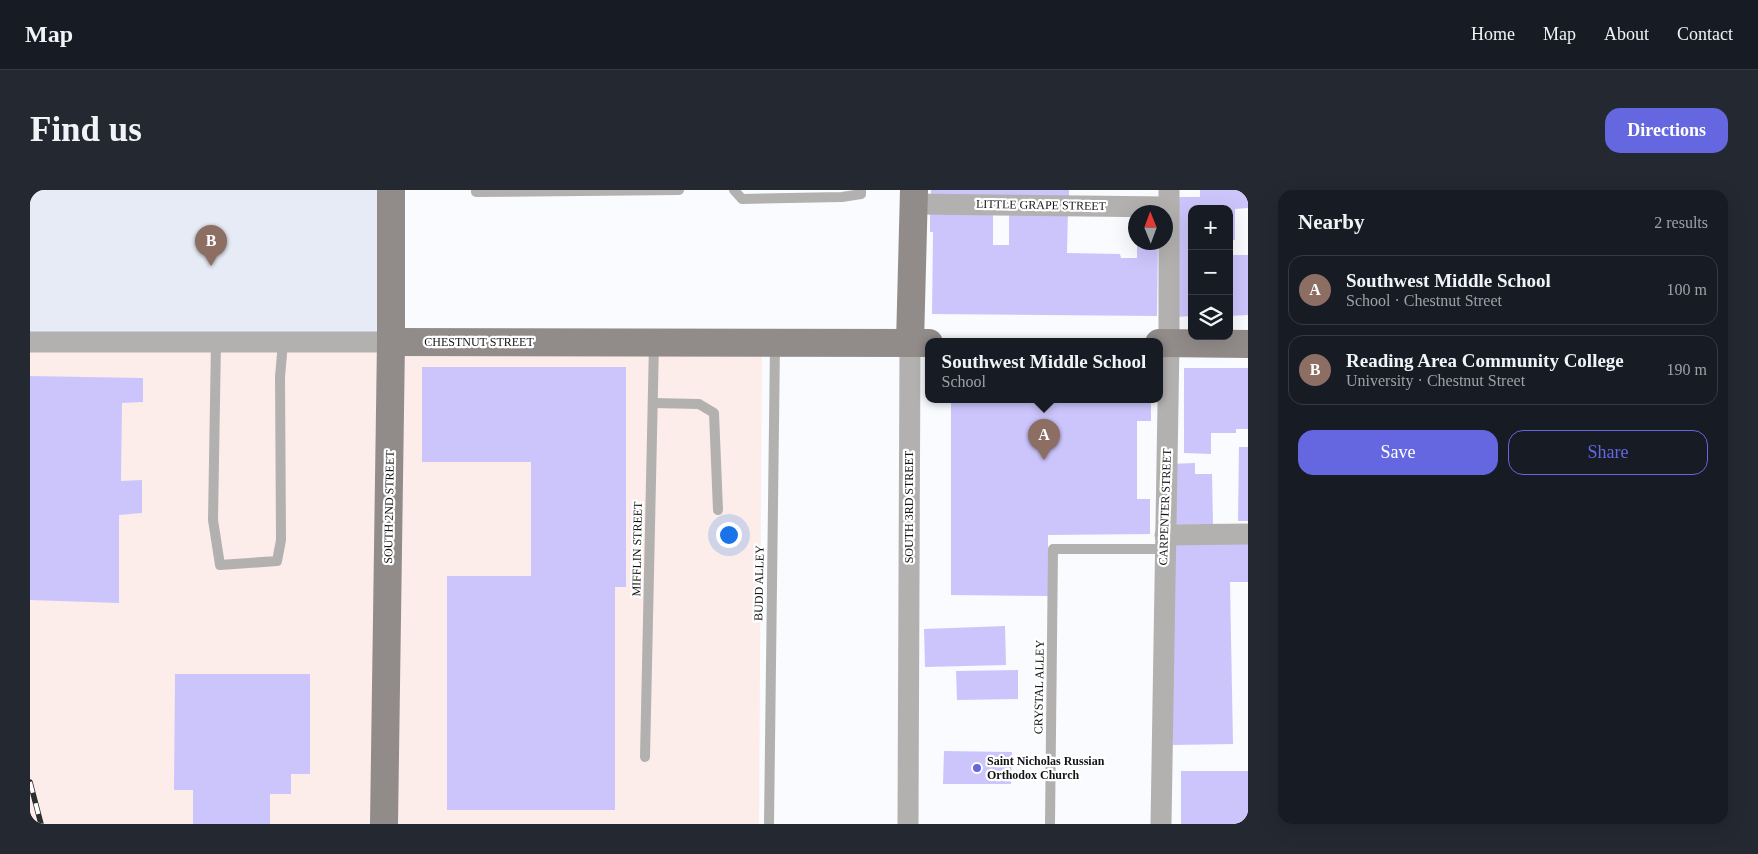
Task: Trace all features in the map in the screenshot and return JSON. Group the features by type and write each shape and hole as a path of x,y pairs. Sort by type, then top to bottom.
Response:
{"street":[{"name":"SOUTH 2ND STREET","path":"384,824 391,342 391,190"},
{"name":"LITTLE GRAPE STREET","path":"913,197 1169,198"},
{"name":"SOUTH 3RD STREET","path":"908,824 919,343 913,197"},
{"name":"CARPENTER STREET","path":"1161,824 1165,542 1164,343 1169,198"},
{"name":"CHESTNUT STREET","path":"30,342 919,343"},
{"path":"1164,343 1248,344"},
{"path":"1165,542 1248,534"}],"lane":[{"path":"476,190 476,192 679,190"},
{"path":"734,190 742,199 842,197 860,194 861,190"},
{"path":"216,342 213,520 220,565 278,561 281,540 280,378 283,342"},
{"name":"MIFFLIN STREET","path":"646,756 654,342"},
{"name":"BUDD ALLEY","path":"769,824 774,343"},
{"path":"653,403 699,404 714,413 718,510"},
{"name":"CRYSTAL ALLEY","path":"1050,824 1053,549 1165,542"}],"shaded area":[{"path":"30,190 391,190 391,342 30,341"},
{"path":"30,341 762,343 759,824 30,824"}],"building":[{"path":"931,190 1069,190 1069,199 931,200"},
{"path":"1200,190 1248,190 1248,208 1235,209 1235,240 1233,240 1233,205 1188,205 1188,316 1176,317 1174,197 1200,197"},
{"path":"930,209 993,209 993,245 1009,245 1009,210 1068,210 1067,253 1120,254 1121,258 1137,258 1137,250 1158,250 1157,316 932,314 933,232 930,232"},
{"path":"1233,255 1248,255 1248,315 1233,316"},
{"path":"422,367 626,367 626,587 615,587 615,810 447,810 447,576 531,576 531,462 422,462"},
{"path":"1184,368 1248,368 1248,429 1236,429 1236,433 1211,433 1211,454 1184,453"},
{"path":"30,376 143,378 143,402 122,403 121,481 142,480 142,513 119,515 119,603 30,600"},
{"path":"951,403 1151,403 1151,421 1137,421 1137,499 1150,499 1150,534 1048,535 1048,596 951,595"},
{"path":"1239,447 1248,447 1248,521 1238,521"},
{"path":"1195,463 1195,474 1212,474 1213,524 1168,525 1167,464"},
{"path":"1248,540 1248,582 1230,582 1233,744 1173,745 1169,542"},
{"path":"1005,626 1006,665 925,667 924,629"},
{"path":"1018,670 1018,699 957,700 956,671"},
{"path":"175,674 310,674 310,774 291,774 291,794 270,794 270,824 193,824 193,790 174,790"},
{"name":"Saint Nicholas Russian Orthodox Church","path":"944,751 1012,752 1011,784 943,784"},
{"path":"1181,771 1248,771 1248,824 1181,824"}],"railway":[{"path":"30,782 41,824"}],"place":[{"name":"Reading Area Community College","path":"211,266"},
{"name":"Southwest Middle School","path":"1044,460"},
{"name":"Saint Nicholas Russian Orthodox Church","path":"977,768"}]}
